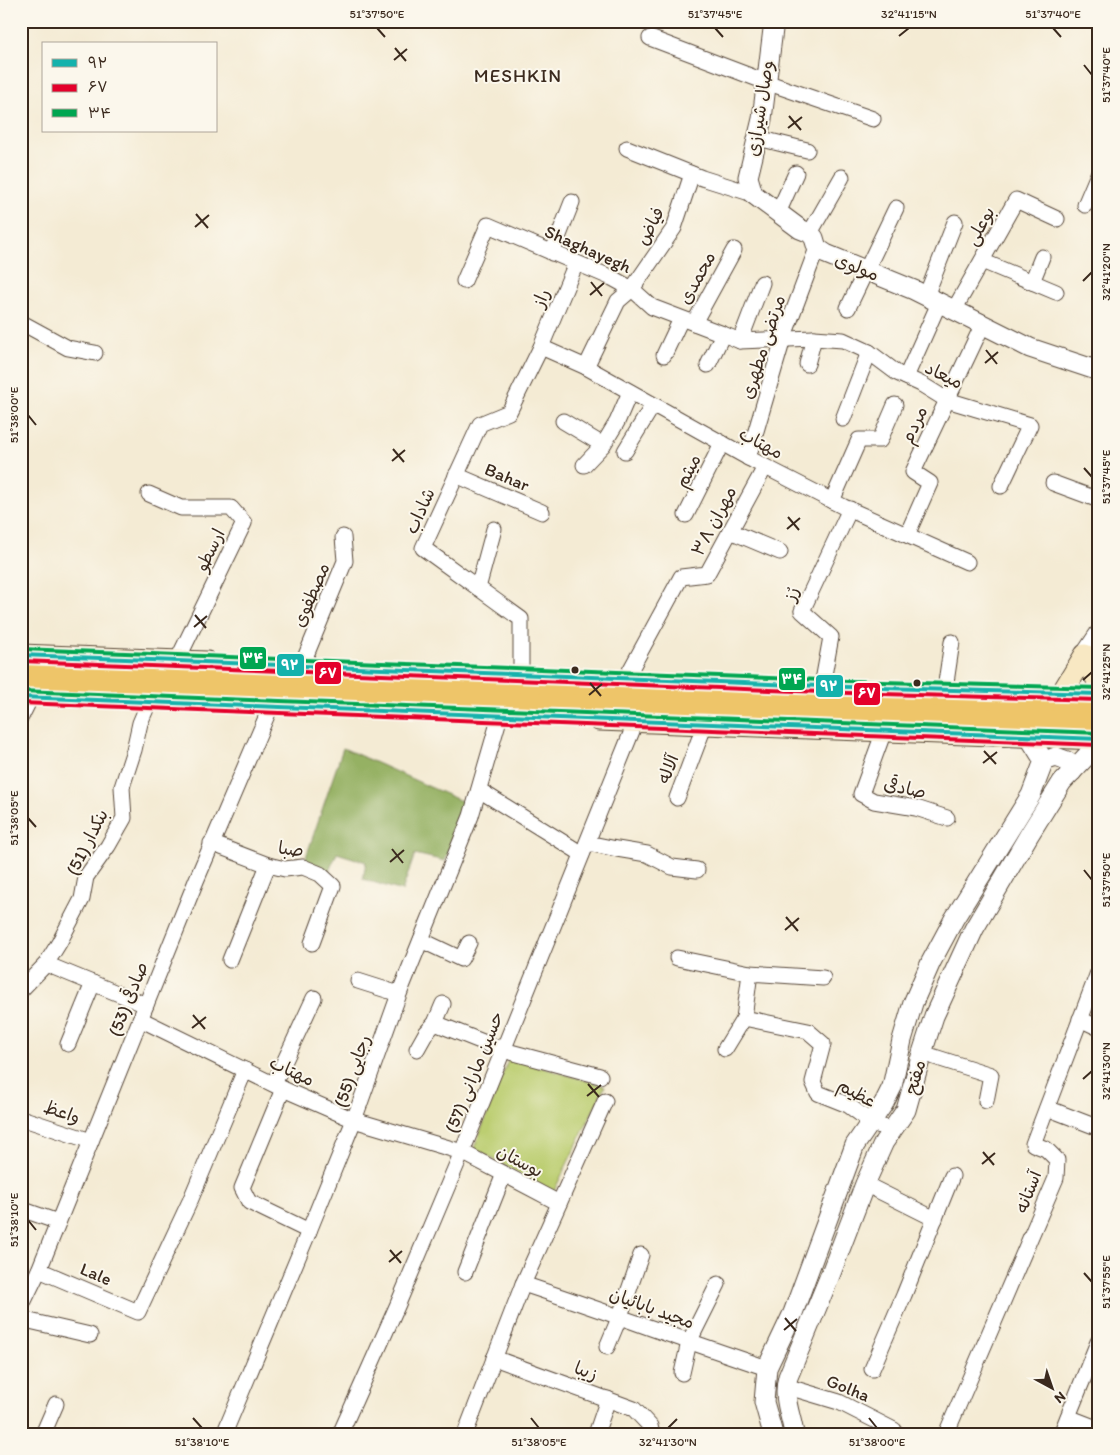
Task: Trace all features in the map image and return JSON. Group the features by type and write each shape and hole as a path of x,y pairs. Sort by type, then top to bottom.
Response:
{"highway":[{"path":"21,668 1099,705"},
{"path":"24,694 1099,725"}],"main road":[{"path":"21,655 822,686 1099,694"},
{"path":"1086,655 1099,684"},
{"path":"1062,693 1086,655"},
{"path":"24,694 149,702 1099,741"}],"street":[{"name":"وصال شیرازی","path":"753,194 748,176 762,119 774,21"},
{"path":"650,38 766,82 873,119"},
{"path":"758,138 807,150"},
{"name":"مولوی","path":"627,148 692,174 753,194 800,229 826,254 940,303 1030,348 1099,371"},
{"path":"1085,204 1099,172"},
{"path":"778,213 796,173"},
{"name":"فیاض","path":"586,367 618,300 632,290 674,228 692,174"},
{"name":"مرتضی مطهری","path":"748,458 814,241 842,177"},
{"name":"بوعلی","path":"940,303 982,261 1016,200 1057,219"},
{"path":"552,253 572,202"},
{"path":"848,308 896,208"},
{"path":"906,377 940,303 955,222"},
{"name":"Shaghayegh","path":"464,281 488,224 612,278 632,290 652,308 740,341 783,339"},
{"name":"محمدی","path":"664,355 734,250"},
{"path":"1032,282 1042,257"},
{"path":"982,261 1056,292"},
{"name":"راز","path":"541,347 576,263"},
{"path":"740,341 762,283"},
{"path":"21,324 68,348 95,353"},
{"name":"مردم","path":"907,536 930,483 913,472 983,324"},
{"path":"708,365 723,334"},
{"path":"807,364 814,338"},
{"name":"میعاد","path":"783,339 814,338 843,340 869,352 897,373 921,384 947,400 1030,426 1001,486"},
{"name":"مهتاب","path":"541,347 586,367 748,458 850,509 967,562"},
{"name":"شاداب","path":"521,674 521,619 423,548 480,424 509,412 541,347"},
{"path":"843,419 869,352"},
{"path":"584,465 603,445 617,422 630,392"},
{"path":"625,451 652,404"},
{"path":"832,500 859,440 880,440 895,405"},
{"path":"563,421 603,445"},
{"name":"میثم","path":"686,515 722,443"},
{"name":"مهران ۳۸","path":"626,678 681,577 707,574 765,466"},
{"name":"Bahar","path":"456,475 542,512"},
{"path":"1053,483 1099,500"},
{"name":"ارسطو","path":"149,494 181,508 231,508 244,523 178,661"},
{"name":"رُز","path":"822,686 831,637 802,612 850,509"},
{"path":"478,588 494,529"},
{"path":"730,531 780,552"},
{"name":"مصطفوی","path":"302,665 345,562 343,537"},
{"path":"1086,655 1099,634"},
{"path":"945,690 952,642"},
{"path":"21,717 24,694"},
{"name":"بنکدار (51)","path":"21,990 46,964 59,943 82,899 86,877 108,846 124,818 122,787 134,750 140,723 149,702"},
{"name":"صادقی (53)","path":"21,1307 39,1270 212,843 271,706"},
{"name":"رجایی (55)","path":"224,1434 354,1120 399,994 471,816 500,716"},
{"name":"حسین مارانی (57)","path":"340,1434 398,1304 462,1152 636,721"},
{"name":"آلاله","path":"677,798 705,724"},
{"name":"صادقی","path":"884,731 861,794 874,801 916,808 947,818"},
{"path":"1029,737 1044,761 1056,756 1067,761 1072,772"},
{"name":"مفتح","path":"794,1434 785,1386 794,1359 831,1273 865,1184 880,1151 906,1110 922,1053 938,1008 974,929 1029,835 1062,782 1099,741"},
{"name":"مفتح","path":"773,1434 764,1402 767,1368 793,1313 855,1145 884,1102 892,1086 902,1040 913,1003 931,962 954,919 1031,795 1044,761"},
{"path":"479,790 584,848 647,854 672,867 696,870"},
{"name":"صبا","path":"212,843 268,865 285,869 303,867 320,874 333,886 312,943"},
{"path":"230,960 268,865"},
{"path":"421,940 461,959 469,943"},
{"path":"677,958 750,973 823,978"},
{"name":"مهتاب","path":"46,964 93,983 278,1087 354,1120 462,1152"},
{"path":"725,1049 744,1018 750,973"},
{"name":"آستانه","path":"946,1434 1056,1178 1057,1160 1046,1150 1033,1144 1098,975"},
{"path":"358,981 399,994"},
{"path":"68,1044 93,983"},
{"path":"309,1231 250,1202 242,1188 278,1087 314,998"},
{"path":"417,1049 426,1032 435,1023 443,1004"},
{"name":"عظیم","path":"744,1018 808,1031 823,1044 813,1082 818,1093 848,1105 871,1122 892,1131"},
{"path":"1080,1020 1099,1028"},
{"path":"435,1023 503,1050 600,1076"},
{"path":"922,1053 991,1075 986,1100"},
{"name":"Lale","path":"39,1270 138,1312 190,1201 245,1070"},
{"path":"464,1434 523,1284 605,1101"},
{"path":"1047,1108 1099,1128"},
{"name":"واعظ","path":"21,1118 91,1142"},
{"name":"بوستان","path":"462,1152 560,1203"},
{"path":"465,1272 504,1174"},
{"path":"872,1369 952,1176"},
{"path":"865,1184 934,1219"},
{"path":"21,1209 58,1222"},
{"path":"607,1347 641,1255"},
{"name":"مجید بابائیان","path":"523,1284 767,1368"},
{"path":"682,1373 689,1342 718,1284"},
{"path":"21,1319 90,1335"},
{"path":"1061,1434 1098,1342"},
{"name":"زیبا","path":"494,1358 634,1408 650,1426 652,1434"},
{"name":"Golha","path":"785,1386 839,1402 894,1430"},
{"path":"596,1434 608,1399"},
{"path":"44,1434 56,1404"},
{"path":"1068,1418 1099,1429"}],"green space":[{"path":"343,748 468,804 445,861 415,854 402,891 363,879 366,862 337,853 329,871 305,860"},
{"path":"509,1058 605,1086 553,1193 474,1148"}],"transit line":[{"name":"۳۴","path":"21,649 848,681 1099,688"},
{"name":"۹۲","path":"21,655 848,687 1099,694"},
{"name":"۶۷","path":"21,661 848,693 1099,700"},
{"name":"۳۴","path":"21,691 1099,733"},
{"name":"۹۲","path":"21,697 1099,739"},
{"name":"۶۷","path":"21,703 1099,745"}],"district":[{"name":"MESHKIN","path":"518,75"}]}
